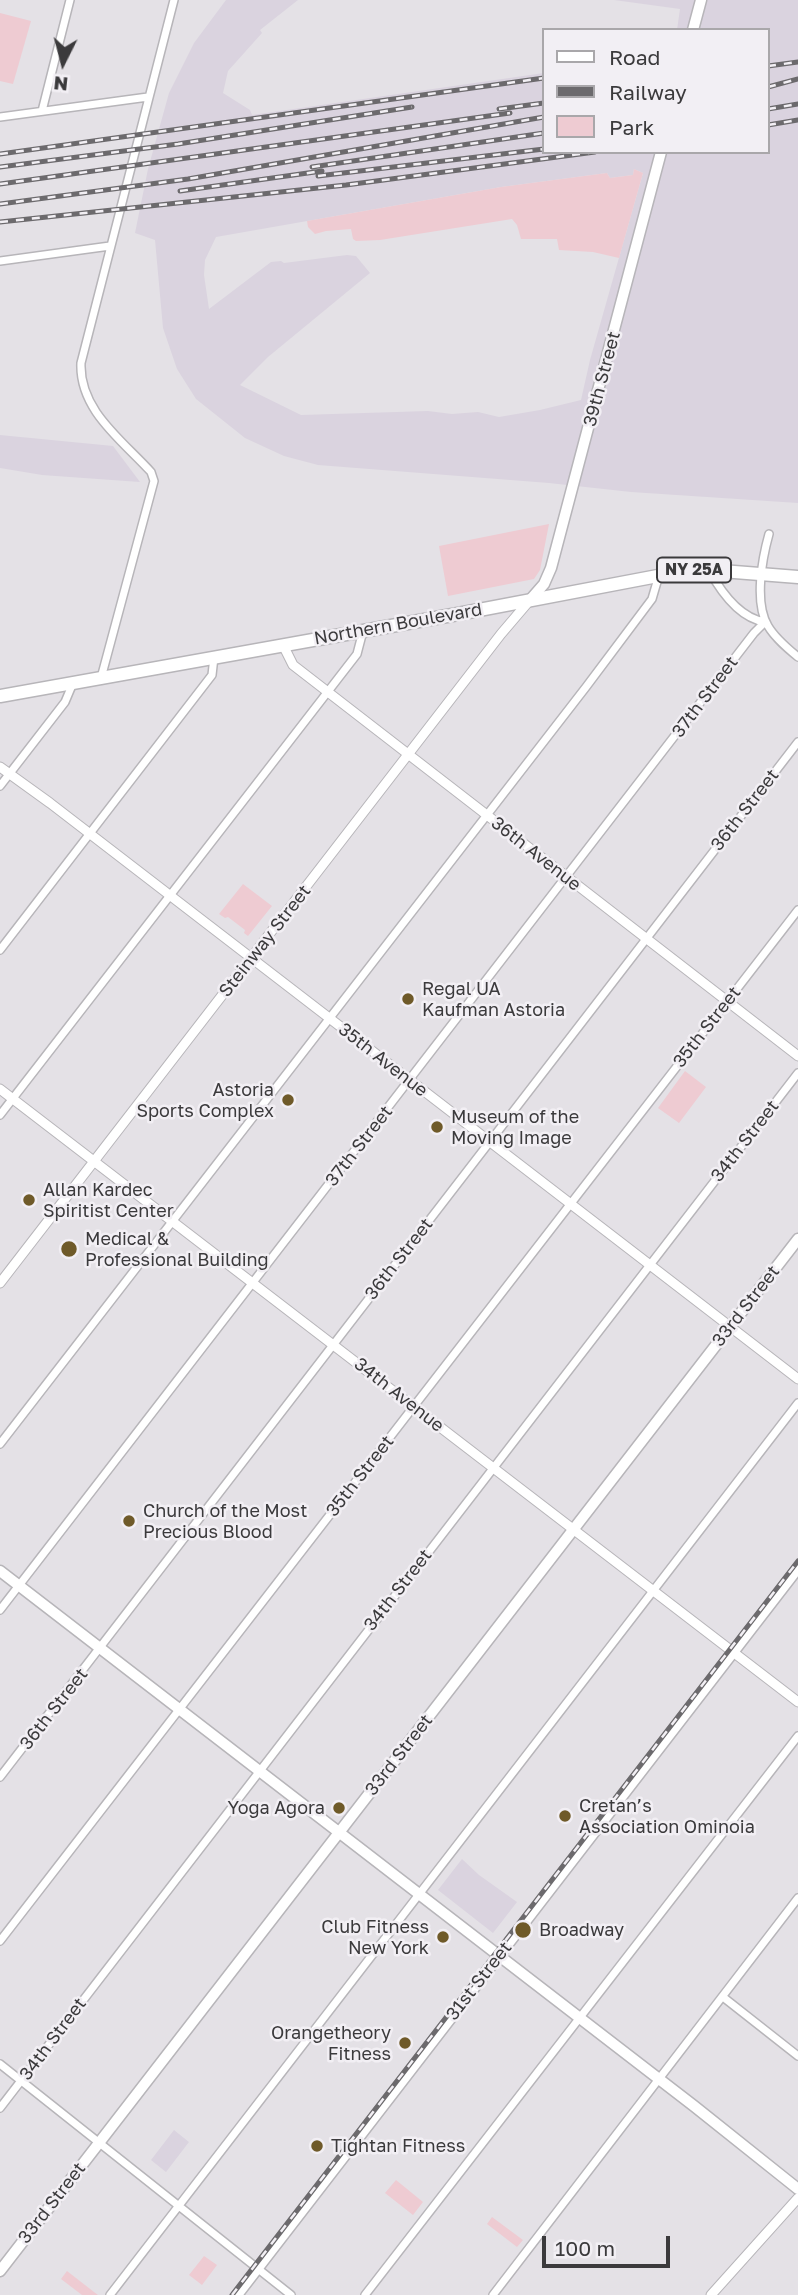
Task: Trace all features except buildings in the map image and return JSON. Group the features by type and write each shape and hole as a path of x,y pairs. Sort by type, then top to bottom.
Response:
{"main road":[{"path":"694,28 701,0"},
{"name":"39th Street","path":"530,600 546,580 562,529 660,154"},
{"name":"Northern Boulevard","path":"0,696 659,575 709,570 798,577"},
{"name":"33rd Street","path":"0,2271 798,1239"},
{"name":"31st Street","path":"237,2295 798,1568"},
{"path":"0,1571 798,2189"}],"street":[{"path":"42,111 70,0"},
{"path":"101,678 153,485 151,472 96,414 85,396 81,384 82,357 174,0"},
{"path":"0,117 149,97"},
{"path":"0,261 110,246"},
{"path":"769,534 762,560 761,603 765,622 775,636 798,657"},
{"path":"709,570 719,589 748,617 765,622"},
{"path":"0,1444 652,599 659,575"},
{"name":"Steinway Street","path":"0,1283 530,600"},
{"name":"37th Street","path":"0,1610 765,622"},
{"path":"0,1115 357,654 363,630"},
{"name":"36th Avenue","path":"283,645 293,665 798,1056"},
{"path":"0,950 212,676 214,657"},
{"path":"0,786 65,702 73,683"},
{"name":"36th Street","path":"0,1777 798,741"},
{"name":"35th Avenue","path":"0,767 798,1379"},
{"name":"35th Street","path":"0,1941 798,910"},
{"name":"34th Street","path":"0,2108 798,1073"},
{"name":"34th Avenue","path":"0,1089 798,1702"},
{"path":"110,2295 798,1403"},
{"path":"365,2295 798,1736"},
{"path":"493,2295 798,1898"},
{"path":"723,1997 798,2056"},
{"path":"0,2064 291,2295"},
{"path":"711,2295 798,2198"}],"shaded area":[{"path":"226,0 298,0 260,30 262,33 228,71 223,93 250,110 252,115 542,73 542,154 770,154 770,28 677,28 680,9 614,0 798,0 798,503 631,492 318,465 284,456 245,438 196,399 177,369 163,328 155,240 135,233 148,169 169,93 194,43","holes":["634,169 643,173 581,400 540,410 499,417 478,412 452,414 428,411 301,415 240,385 268,357 370,273 356,256 271,262 209,309 204,275 205,260 216,237 501,187 607,173 610,178 633,175"]},
{"path":"0,435 113,446 140,482 42,475 0,468"},
{"path":"462,1859 479,1875 517,1902 493,1933 438,1890"},
{"path":"174,2130 189,2142 166,2172 151,2160"}],"green space":[{"path":"0,13 31,21 13,84 0,81"},
{"path":"634,169 643,173 619,258 593,252 559,250 557,239 521,239 512,219 380,240 356,241 351,229 315,234 308,227 307,221 501,187 607,173 610,178 633,175"},
{"path":"549,524 540,570 534,579 448,596 439,546"},
{"path":"243,884 272,906 248,936 244,933 245,930 228,917 219,914"},
{"path":"685,1071 706,1087 679,1123 658,1108"},
{"path":"396,2180 423,2202 413,2215 385,2193"},
{"path":"492,2217 523,2240 517,2247 487,2224"},
{"path":"204,2256 217,2265 202,2285 189,2275"},
{"path":"67,2271 98,2295 82,2295 61,2279"}],"railway":[{"path":"770,66 798,62"},
{"path":"0,154 542,78"},
{"path":"770,86 798,79"},
{"path":"499,109 542,103"},
{"path":"770,109 798,104"},
{"path":"0,167 178,144 412,107"},
{"path":"0,184 510,113"},
{"path":"0,204 188,179 542,117"},
{"path":"770,125 798,120"},
{"path":"312,167 542,133"},
{"path":"318,176 542,149"},
{"path":"0,222 346,185 580,154"},
{"path":"180,191 322,171"},
{"path":"232,2295 798,1561"}],"place":[{"name":"Regal UA Kaufman Astoria","path":"408,999"},
{"name":"Astoria Sports Complex","path":"288,1100"},
{"name":"Museum of the Moving Image","path":"437,1127"},
{"name":"Allan Kardec Spiritist Center","path":"29,1200"},
{"name":"Medical & Professional Building","path":"69,1249"},
{"name":"Church of the Most Precious Blood","path":"129,1521"},
{"name":"Yoga Agora","path":"339,1808"},
{"name":"Cretan’s Association Ominoia","path":"565,1816"},
{"name":"Broadway","path":"523,1930"},
{"name":"Club Fitness New York","path":"443,1937"},
{"name":"Orangetheory Fitness","path":"405,2043"},
{"name":"Tightan Fitness","path":"317,2146"}]}
